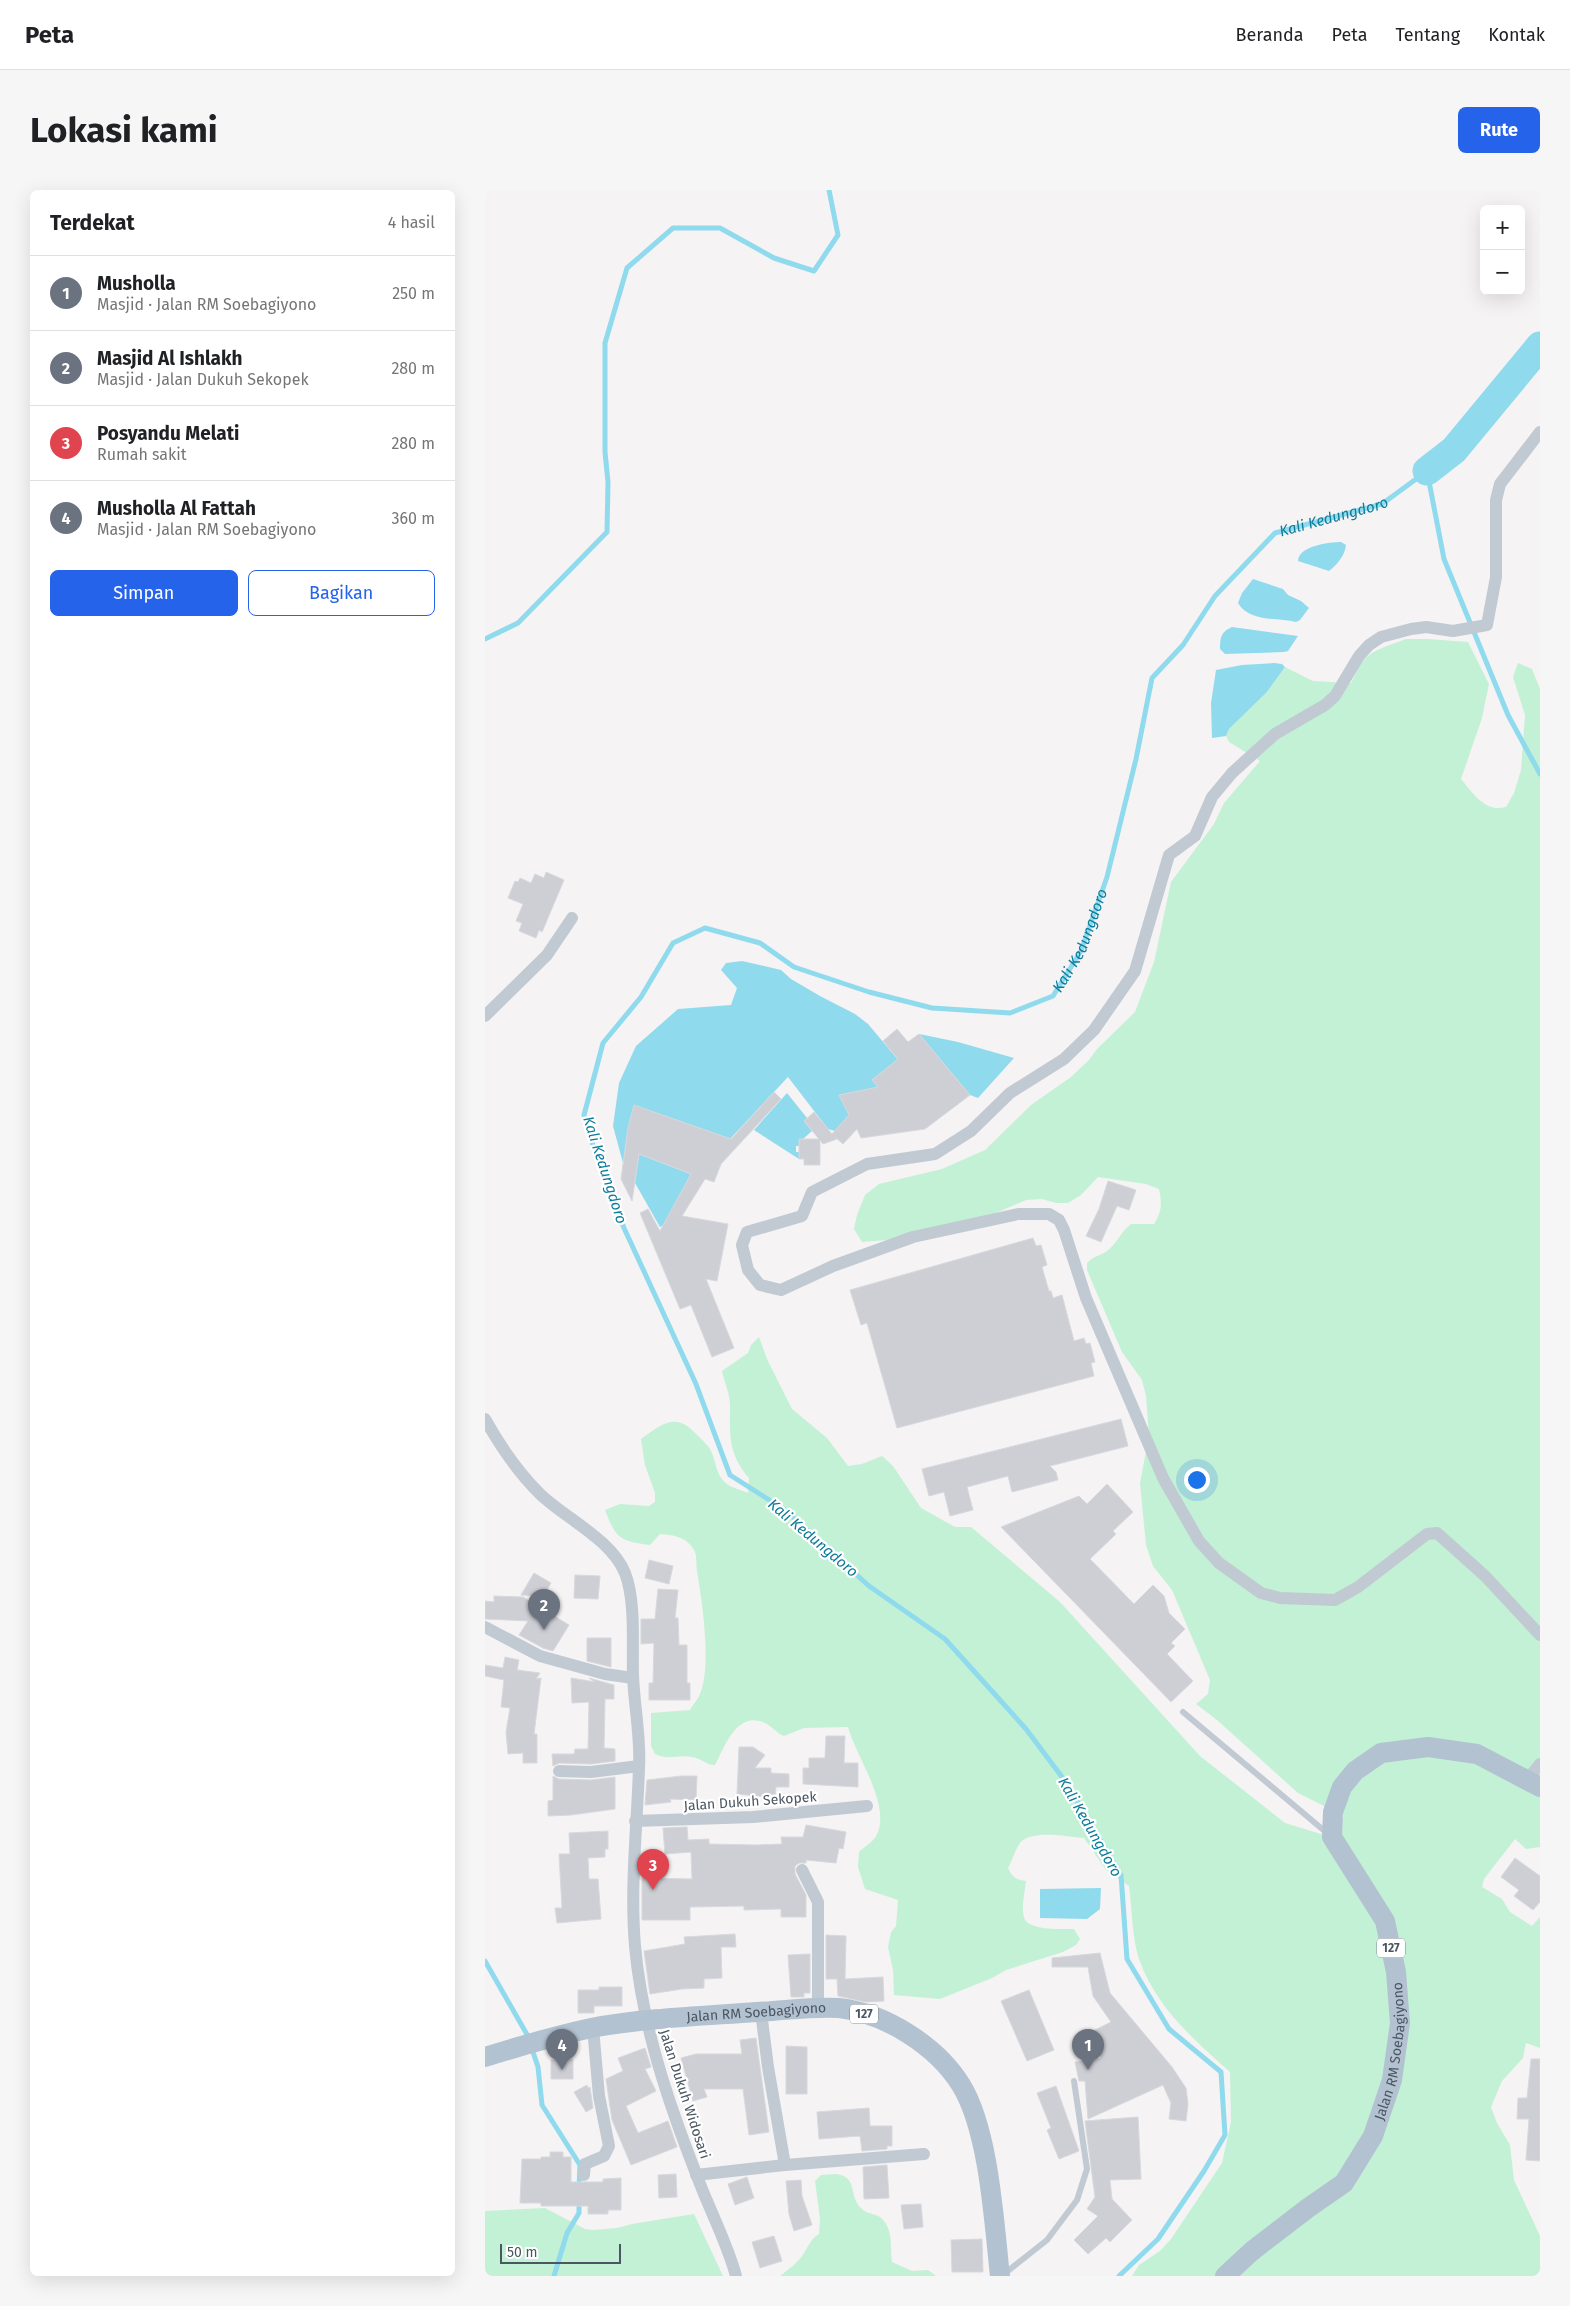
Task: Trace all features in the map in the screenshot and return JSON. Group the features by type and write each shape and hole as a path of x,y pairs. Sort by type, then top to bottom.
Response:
{"main road":[{"path":"1332,1837 1333,1812 1342,1788 1355,1771 1381,1753 1428,1747 1477,1754 1536,1776"},
{"name":"Jalan RM Soebagiyono","path":"1225,2276 1287,2224 1344,2183 1373,2136 1392,2080 1400,2024 1397,1972 1385,1921 1332,1837"},
{"name":"Jalan RM Soebagiyono","path":"485,2057 548,2038 593,2028 647,2021 761,2012 840,2008 865,2014 891,2025 925,2046 944,2063 961,2084 973,2108 981,2140 1001,2276"}],"street":[{"path":"1540,432 1500,484 1496,500 1496,576 1487,625 1453,631 1426,627 1381,637 1369,645 1359,656 1335,696 1325,706 1275,734 1232,773 1212,797 1195,836 1169,855 1135,971 1094,1030 1064,1059 1010,1093 971,1131 935,1154 867,1164 812,1192 802,1216 747,1232 742,1245 748,1270 759,1285 781,1290 833,1266 913,1237 1018,1214 1049,1214 1059,1220 1064,1230 1087,1298 1163,1478 1199,1541 1219,1563 1261,1593 1280,1598 1335,1600 1358,1587 1427,1534 1437,1533 1485,1576 1540,1635"},
{"path":"485,1016 547,955 572,918"},
{"path":"485,1419 499,1444 541,1495 604,1544 618,1559 626,1575 633,1618 633,1678 639,1766 633,1895 635,1945 647,2021"},
{"path":"485,1626 540,1656 605,1674 633,1678"},
{"path":"559,1771 591,1772 639,1766"},
{"name":"Jalan Dukuh Sekopek","path":"635,1821 753,1817 867,1806"},
{"path":"802,1870 818,1902 818,2008"},
{"path":"761,2012 768,2067 785,2165"},
{"name":"Jalan Dukuh Widosari","path":"647,2021 668,2094 696,2175 736,2276"},
{"path":"584,2175 585,2164 604,2156 609,2146 599,2096 593,2028"},
{"name":"Jalan Dukuh Widosari","path":"696,2175 785,2165 924,2154"}],"lane":[{"path":"1183,1712 1332,1837"},
{"path":"1001,2276 1047,2240 1077,2200 1087,2169 1073,2080"}],"green space":[{"path":"1406,639 1468,642 1489,684 1482,718 1461,779 1475,796 1492,807 1506,807 1514,793 1521,770 1525,715 1513,677 1518,663 1532,669 1540,689 1540,1847 1526,1849 1515,1839 1484,1879 1482,1887 1502,1899 1510,1912 1532,1926 1540,1917 1540,2048 1526,2043 1523,2058 1502,2081 1491,2107 1497,2123 1510,2145 1514,2180 1540,2236 1540,2276 1132,2276 1139,2265 1160,2251 1171,2239 1222,2163 1231,2122 1230,2072 1177,2021 1155,1992 1146,1976 1135,1942 1129,1886 1106,1870 1084,1838 1041,1835 1026,1839 1018,1846 1008,1868 1015,1878 1026,1881 1023,1904 1024,1917 1027,1922 1038,1927 1074,1929 1080,1939 1076,1945 1063,1952 1006,1970 992,1978 940,1999 894,1995 893,1970 888,1947 891,1932 896,1926 898,1900 865,1889 858,1867 859,1852 876,1836 880,1824 880,1811 871,1781 848,1727 804,1728 784,1736 765,1723 755,1720 747,1721 733,1732 715,1765 692,1757 664,1757 655,1754 651,1746 651,1713 690,1710 699,1696 704,1682 705,1633 696,1554 685,1540 670,1535 660,1534 650,1545 625,1540 612,1527 605,1510 620,1504 649,1506 655,1502 655,1493 645,1465 641,1439 669,1422 682,1423 706,1443 723,1480 732,1487 748,1493 749,1478 737,1460 732,1444 730,1401 722,1371 748,1353 751,1345 759,1337 767,1359 792,1409 827,1438 848,1466 862,1464 882,1456 893,1466 921,1508 955,1527 971,1527 1060,1602 1200,1756 1285,1823 1324,1835 1344,1816 1298,1793 1217,1720 1196,1704 1208,1694 1210,1680 1172,1590 1153,1566 1146,1545 1140,1483 1149,1436 1146,1396 1142,1380 1122,1352 1087,1270 1087,1263 1110,1248 1131,1224 1154,1224 1161,1207 1159,1189 1146,1184 1098,1177 1081,1195 1068,1203 1056,1203 1042,1199 1026,1200 991,1215 900,1239 862,1242 854,1229 865,1195 879,1184 942,1169 985,1150 1031,1105 1071,1077 1135,1012 1154,962 1171,882 1214,824 1224,803 1260,761 1229,742 1226,736 1229,729 1267,692 1285,667 1313,681 1351,683 1363,661 1372,653"},
{"path":"836,2174 848,2179 857,2203 864,2211 880,2217 886,2224 890,2238 892,2262 912,2271 928,2270 936,2276 780,2276 799,2260 812,2240 819,2234 820,2219 815,2181 821,2175"},
{"path":"545,2208 585,2229 593,2230 617,2228 694,2214 723,2276 485,2276 485,2211"}],"water":[{"path":"1341,542 1346,545 1344,552 1338,563 1329,571 1298,561 1299,556 1308,548"},
{"path":"1253,579 1283,589 1288,595 1301,601 1309,608 1300,620 1296,622 1250,614 1238,603 1242,593"},
{"path":"1232,627 1298,636 1288,651 1284,652 1225,654 1220,649 1221,638 1225,631"},
{"path":"1282,664 1285,667 1267,692 1229,729 1226,736 1212,738 1211,703 1216,670 1242,665"},
{"path":"742,961 781,970 791,979 855,1014 868,1024 911,1075 893,1082 883,1071 872,1080 878,1087 835,1131 828,1129 788,1077 730,1139 634,1106 623,1163 613,1126 619,1083 636,1046 678,1009 731,1005 737,988 721,970 726,963"},
{"path":"919,1034 958,1042 1014,1058 978,1098 970,1095"},
{"path":"787,1093 807,1118 804,1121 812,1131 803,1139 799,1139 799,1146 796,1146 796,1152 799,1152 799,1159 754,1130"},
{"path":"639,1154 691,1174 668,1223 660,1227 635,1183"},
{"path":"1101,1888 1100,1909 1087,1919 1040,1918 1040,1889"}],"building":[{"path":"546,872 564,880 542,932 539,930 536,938 519,931 522,923 516,921 523,904 508,898 515,881 518,882 520,878 531,883 535,874 544,878"},
{"path":"897,1029 908,1042 919,1034 970,1095 925,1129 861,1138 857,1129 843,1144 835,1137 837,1139 823,1144 820,1140 820,1165 804,1165 804,1159 799,1159 799,1139 819,1139 804,1121 814,1112 832,1134 849,1115 839,1095 878,1087 872,1080 898,1059 883,1041"},
{"path":"774,1092 781,1099 721,1164 714,1182 705,1179 682,1216 728,1224 717,1281 706,1279 734,1348 712,1357 691,1305 680,1309 640,1213 648,1209 660,1231 691,1174 639,1154 632,1201 621,1179 628,1128 634,1105 731,1139"},
{"path":"1108,1181 1136,1190 1129,1210 1117,1206 1101,1242 1086,1236 1099,1209"},
{"path":"1033,1238 1036,1246 1041,1245 1047,1265 1042,1267 1049,1291 1051,1291 1053,1298 1062,1295 1074,1341 1084,1338 1086,1344 1090,1343 1095,1362 1091,1363 1094,1376 897,1428 867,1323 861,1325 850,1290"},
{"path":"1121,1419 1128,1446 1050,1466 1056,1472 1058,1480 1012,1492 1008,1476 967,1487 973,1510 950,1516 944,1492 929,1496 922,1469"},
{"path":"1107,1484 1133,1512 1113,1531 1116,1534 1090,1559 1134,1604 1153,1585 1164,1596 1169,1613 1185,1629 1171,1643 1175,1646 1167,1654 1193,1681 1171,1702 1001,1527 1079,1496 1087,1504"},
{"path":"649,1560 673,1566 669,1584 645,1578"},
{"path":"534,1573 551,1583 543,1596 521,1595"},
{"path":"575,1575 600,1576 598,1599 574,1598"},
{"path":"658,1589 678,1590 675,1618 678,1618 679,1645 687,1645 687,1683 690,1683 690,1700 649,1700 649,1683 653,1683 654,1643 641,1644 641,1619 655,1619"},
{"path":"494,1596 523,1597 569,1625 553,1651 543,1648 519,1635 528,1621 485,1619 485,1601 494,1602"},
{"path":"587,1638 611,1638 611,1667 587,1661"},
{"path":"505,1657 519,1660 517,1670 540,1673 536,1679 541,1678 534,1734 537,1734 537,1763 523,1763 523,1753 508,1754 506,1732 510,1708 501,1707 504,1680 485,1676 485,1665 503,1668"},
{"path":"571,1678 595,1682 589,1678 614,1685 614,1699 605,1699 604,1748 615,1749 615,1761 591,1764 559,1763 553,1766 552,1754 574,1754 575,1749 588,1749 589,1702 572,1703"},
{"path":"826,1736 845,1736 844,1763 858,1763 858,1787 803,1784 803,1768 809,1768 809,1758 825,1758"},
{"path":"739,1747 753,1747 765,1755 755,1768 771,1768 771,1773 789,1774 789,1787 776,1787 775,1798 737,1794"},
{"path":"553,1776 559,1779 591,1780 615,1777 615,1809 548,1816 548,1801 553,1800"},
{"path":"697,1776 696,1800 670,1799 671,1802 645,1805 647,1780"},
{"path":"806,1825 846,1832 843,1849 839,1848 836,1863 806,1860 806,1863 799,1863 795,1866 795,1874 806,1895 806,1917 781,1917 781,1909 744,1910 744,1906 690,1907 690,1920 642,1920 642,1878 692,1879 691,1852 665,1854 663,1828 687,1827 688,1840 709,1839 709,1844 755,1845 782,1844 781,1837 803,1837"},
{"path":"608,1831 608,1849 605,1849 605,1857 588,1858 589,1879 598,1879 601,1919 557,1923 555,1908 562,1908 559,1854 570,1854 569,1833"},
{"path":"1515,1858 1540,1876 1540,1902 1533,1910 1514,1896 1519,1890 1501,1877"},
{"path":"735,1934 736,1947 721,1947 722,1978 704,1979 704,1988 650,1994 644,1951 685,1944 684,1937"},
{"path":"826,1935 846,1936 845,1979 883,1977 884,2001 866,2002 838,1996 837,1979 826,1979"},
{"path":"1100,1953 1110,1993 1172,2067 1186,2088 1188,2104 1186,2121 1169,2119 1171,2103 1163,2085 1088,2119 1085,2081 1079,2081 1075,2062 1101,2058 1089,2033 1111,2022 1093,1996 1088,1967 1052,1967 1052,1958"},
{"path":"810,1954 810,1993 804,1993 804,1997 791,1997 788,1955"},
{"path":"599,1987 622,1987 622,2006 594,2006 594,2013 578,2013 578,1990 599,1990"},
{"path":"1029,1990 1054,2050 1027,2061 1001,2001"},
{"path":"756,2038 769,2132 749,2135 743,2089 704,2089 707,2097 693,2101 681,2058 696,2054 742,2054 740,2040"},
{"path":"786,2046 807,2047 807,2094 786,2094"},
{"path":"645,2048 651,2067 645,2069 656,2091 626,2106 638,2133 668,2121 677,2147 631,2165 612,2120 606,2079 623,2071 618,2058"},
{"path":"573,2059 573,2079 551,2079 551,2060"},
{"path":"1531,2059 1540,2059 1540,2161 1526,2160 1529,2119 1517,2119 1518,2098 1527,2098"},
{"path":"587,2085 588,2088 590,2087 593,2108 586,2112 574,2092"},
{"path":"1056,2086 1079,2151 1059,2159 1047,2130 1051,2128 1037,2093"},
{"path":"869,2108 870,2126 892,2126 892,2146 887,2146 887,2149 862,2151 860,2136 819,2139 817,2112"},
{"path":"1138,2117 1141,2179 1110,2180 1112,2199 1132,2220 1110,2242 1106,2238 1088,2254 1074,2240 1098,2216 1087,2209 1095,2197 1085,2121"},
{"path":"550,2152 563,2152 563,2157 571,2157 571,2182 603,2182 603,2179 621,2178 621,2210 608,2210 608,2214 588,2214 588,2206 541,2206 541,2203 520,2203 522,2159 550,2157"},
{"path":"887,2165 889,2198 864,2199 863,2167"},
{"path":"676,2174 677,2197 659,2198 658,2175"},
{"path":"747,2177 754,2198 735,2205 728,2184"},
{"path":"801,2180 802,2196 812,2225 794,2231 789,2214 786,2181"},
{"path":"921,2204 923,2227 904,2229 901,2205"},
{"path":"774,2236 782,2261 760,2268 752,2242"},
{"path":"982,2239 983,2272 952,2272 951,2240"}],"waterway":[{"path":"485,639 518,623 607,532 608,482 605,452 605,343 627,268 673,228 720,228 774,258 814,271 838,235 829,190"},
{"name":"Kali Kedungdoro","path":"1427,471 1454,450 1540,346"},
{"name":"Kali Kedungdoro","path":"1119,2276 1158,2239 1204,2171 1225,2135 1221,2072 1169,2029 1127,1959 1121,1875 1065,1781 1026,1729 945,1639 869,1586 785,1510 730,1475 696,1384 624,1228 595,1152 584,1115 603,1043 641,997 673,943 705,928 760,943 794,967 869,992 932,1008 1010,1013 1053,996 1081,951 1107,877 1136,759 1152,678 1183,645 1215,596 1275,533 1382,504 1427,471 1444,559 1508,715 1540,774"},
{"path":"485,1961 529,2038"},
{"path":"532,2049 538,2067 542,2105 580,2165 579,2188"},
{"path":"554,2276 567,2233 579,2213 579,2199"}],"place":[{"name":"Masjid Al Ishlakh","path":"544,1630"},
{"name":"Posyandu Melati","path":"653,1890"},
{"name":"Musholla Al Fattah","path":"562,2070"},
{"name":"Musholla","path":"1088,2070"}]}
